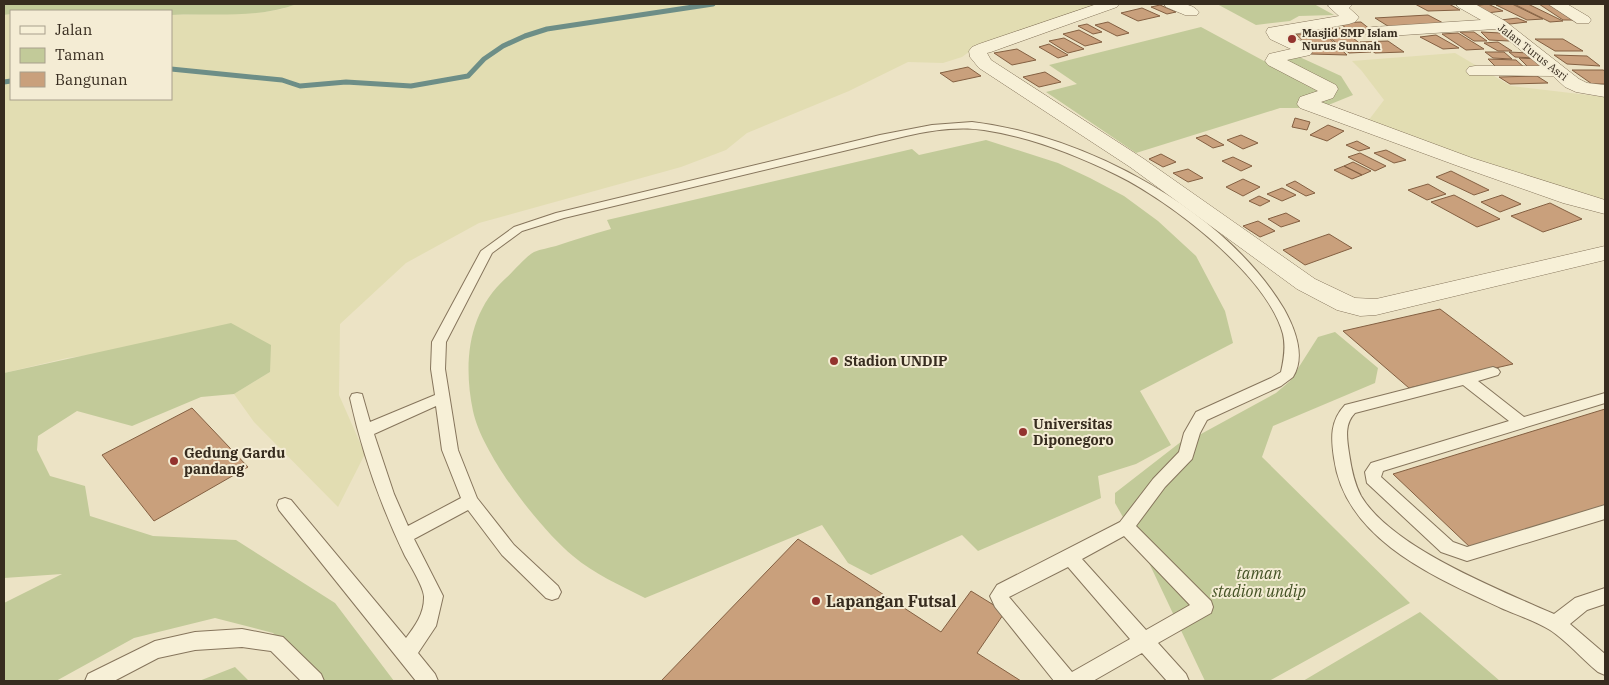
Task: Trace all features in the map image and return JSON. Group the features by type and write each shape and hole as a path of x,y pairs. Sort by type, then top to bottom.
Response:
{"street":[{"path":"1111,4 985,48 978,51 979,57 986,64 1137,163 1306,284 1346,304 1360,308 1376,308 1605,253"},
{"path":"1172,4 1191,12"},
{"path":"1345,4 1336,6 1351,17 1349,19 1274,32 1304,49 1304,51 1275,58 1274,61 1329,89 1326,94 1307,101 1307,104 1465,162 1571,198 1605,207"},
{"name":"Jalan Turus Asri","path":"1464,4 1499,24 1572,83 1583,88 1605,91"},
{"path":"1556,4 1583,20"},
{"path":"1373,32 1499,24"},
{"path":"1475,71 1559,72"}],"lane":[{"path":"552,592 508,550 470,501 450,450 438,369 439,342 487,251 518,230 560,215 930,127 966,125 1015,134 1063,150 1123,174 1212,233 1239,260 1269,296 1290,335 1292,359 1288,374 1276,382 1201,416 1192,433 1186,455 1160,483 1126,527 1003,591 999,596 1001,601 1065,680 1073,681 1204,607 1126,527"},
{"path":"1493,372 1350,409 1342,416 1339,426 1340,447 1347,484 1358,505 1392,538 1482,590 1556,624 1605,666"},
{"path":"1466,379 1521,423"},
{"path":"357,398 365,431 386,494 404,536 434,596 428,626 406,653"},
{"path":"365,431 442,398"},
{"path":"1602,516 1467,554 1447,547 1373,479 1373,472 1377,467 1605,398"},
{"path":"404,536 470,501"},
{"path":"285,505 428,681"},
{"path":"1070,557 1179,681"},
{"path":"1556,624 1581,604 1605,596"},
{"path":"95,681 155,650 195,641 242,638 276,643 314,681"}],"shaded area":[{"path":"297,4 1097,4 977,46 962,57 943,63 908,62 849,91 747,133 726,150 681,167 479,223 406,263 340,324 339,395 365,454 338,507 254,422 234,394 270,372 97,354 67,358 4,373 4,15 10,14 10,100 172,100 172,15 265,12"},
{"path":"1455,53 1511,86 1605,97 1605,204 1544,188 1365,125 1384,100 1352,61"}],"green space":[{"path":"4,4 297,4 282,9 251,14 172,15 172,10 10,10 10,14 4,15"},
{"path":"1217,4 1314,4 1334,15 1299,16 1290,21 1256,25"},
{"path":"1201,27 1264,61 1293,54 1341,76 1353,95 1321,108 1280,108 1136,153 1046,92 1077,84 1049,65"},
{"name":"Stadion UNDIP","path":"986,140 1058,163 1124,196 1158,221 1196,256 1225,311 1233,343 1140,391 1171,445 1136,464 1098,476 1101,498 978,551 962,535 871,575 848,563 822,525 645,598 608,579 581,562 544,528 514,489 488,448 478,428 470,393 469,357 476,322 483,306 493,292 527,257 537,251 611,229 607,220 912,149 919,155"},
{"path":"231,323 271,345 270,372 234,394 201,397 132,426 77,411 38,436 37,450 50,476 85,486 90,516 153,536 236,540 335,603 394,681 322,681 273,633 215,618 134,638 56,681 4,681 4,603 62,574 4,578 4,373"},
{"name":"taman stadion undip","path":"1335,332 1378,368 1375,383 1273,426 1262,457 1410,603 1269,681 1205,681 1150,565 1115,503 1115,493 1182,441 1201,434 1276,393 1290,381 1318,337"},
{"path":"1420,612 1500,681 1303,681"},
{"path":"235,667 249,681 199,681"}],"building":[{"path":"1415,4 1449,4 1460,10 1428,11"},
{"path":"1488,4 1503,11 1487,13 1472,6"},
{"path":"1512,4 1543,19 1527,20 1496,5"},
{"path":"1514,4 1528,4 1563,21 1550,22"},
{"path":"1539,4 1551,4 1575,20 1563,20"},
{"path":"1160,5 1176,12 1167,14 1151,7"},
{"path":"1142,8 1160,16 1138,21 1121,13"},
{"path":"1428,15 1445,24 1391,28 1375,18"},
{"path":"1517,18 1527,22 1510,24 1501,20"},
{"path":"1108,22 1129,33 1117,36 1095,25"},
{"path":"1361,22 1371,30 1349,30 1339,23"},
{"path":"1087,24 1102,32 1093,34 1078,26"},
{"path":"1340,28 1371,52 1349,53 1319,29"},
{"path":"1079,30 1102,42 1085,46 1063,34"},
{"path":"1460,32 1474,32 1487,41 1474,41"},
{"path":"1481,32 1501,33 1509,41 1489,40"},
{"path":"1458,33 1484,49 1466,50 1442,34"},
{"path":"1296,34 1325,34 1347,55 1311,54 1304,47 1308,47"},
{"path":"1436,35 1459,48 1443,49 1420,37"},
{"path":"1064,38 1084,49 1068,53 1049,41"},
{"path":"1535,39 1563,39 1583,51 1555,51"},
{"path":"1388,41 1404,52 1375,53 1360,42"},
{"path":"1498,42 1512,51 1498,51 1484,43"},
{"path":"1049,44 1068,55 1058,58 1039,47"},
{"path":"1017,49 1036,60 1012,65 994,53"},
{"path":"1485,52 1504,52 1512,59 1493,58"},
{"path":"1509,52 1529,53 1535,58 1515,57"},
{"path":"1554,55 1587,56 1600,66 1567,64"},
{"path":"1519,58 1539,59 1549,68 1528,67"},
{"path":"1488,59 1516,60 1526,69 1497,68"},
{"path":"968,67 981,76 953,82 940,73"},
{"path":"1572,70 1603,70 1605,71 1605,84 1592,84"},
{"path":"1045,72 1061,82 1039,87 1023,77"},
{"path":"1537,76 1548,83 1510,84 1499,77"},
{"path":"1295,118 1310,122 1307,130 1292,127"},
{"path":"1328,125 1344,131 1327,141 1310,135"},
{"path":"1206,135 1224,145 1213,148 1196,138"},
{"path":"1241,135 1258,143 1243,149 1227,140"},
{"path":"1357,141 1370,148 1359,151 1346,145"},
{"path":"1386,150 1406,160 1394,163 1374,153"},
{"path":"1360,153 1386,166 1375,171 1348,157"},
{"path":"1161,154 1176,162 1163,167 1149,159"},
{"path":"1233,157 1252,166 1241,171 1222,161"},
{"path":"1353,162 1371,171 1362,175 1344,166"},
{"path":"1344,166 1362,175 1352,179 1334,170"},
{"path":"1188,169 1203,178 1188,182 1173,173"},
{"path":"1451,171 1489,190 1474,195 1436,177"},
{"path":"1243,179 1260,187 1243,196 1226,187"},
{"path":"1295,181 1315,193 1306,196 1286,185"},
{"path":"1428,184 1446,194 1427,200 1408,190"},
{"path":"1282,188 1296,195 1282,201 1267,194"},
{"path":"1454,195 1500,219 1477,227 1431,202"},
{"path":"1502,195 1521,204 1500,212 1481,202"},
{"path":"1259,196 1270,201 1260,206 1249,201"},
{"path":"1550,203 1582,219 1543,232 1511,216"},
{"path":"1286,213 1300,221 1281,227 1268,219"},
{"path":"1258,221 1275,231 1260,237 1243,226"},
{"path":"1329,234 1352,248 1305,265 1283,250"},
{"path":"1440,309 1513,364 1409,388 1343,331"},
{"name":"Gedung Gardu pandang","path":"192,408 248,467 154,521 102,455"},
{"path":"1605,409 1605,510 1472,549 1393,474"},
{"name":"Lapangan Futsal","path":"798,539 941,632 971,591 1005,612 977,653 1021,681 661,681"}],"waterway":[{"path":"172,69 282,80 300,86 346,82 411,86 468,76 484,59 503,46 547,29 713,4"},
{"path":"4,82 10,81"}],"place":[{"name":"Masjid SMP Islam Nurus Sunnah","path":"1292,39"},
{"name":"Stadion UNDIP","path":"834,361"},
{"name":"Universitas Diponegoro","path":"1023,432"},
{"name":"Gedung Gardu pandang","path":"174,461"},
{"name":"Lapangan Futsal","path":"816,601"}]}
